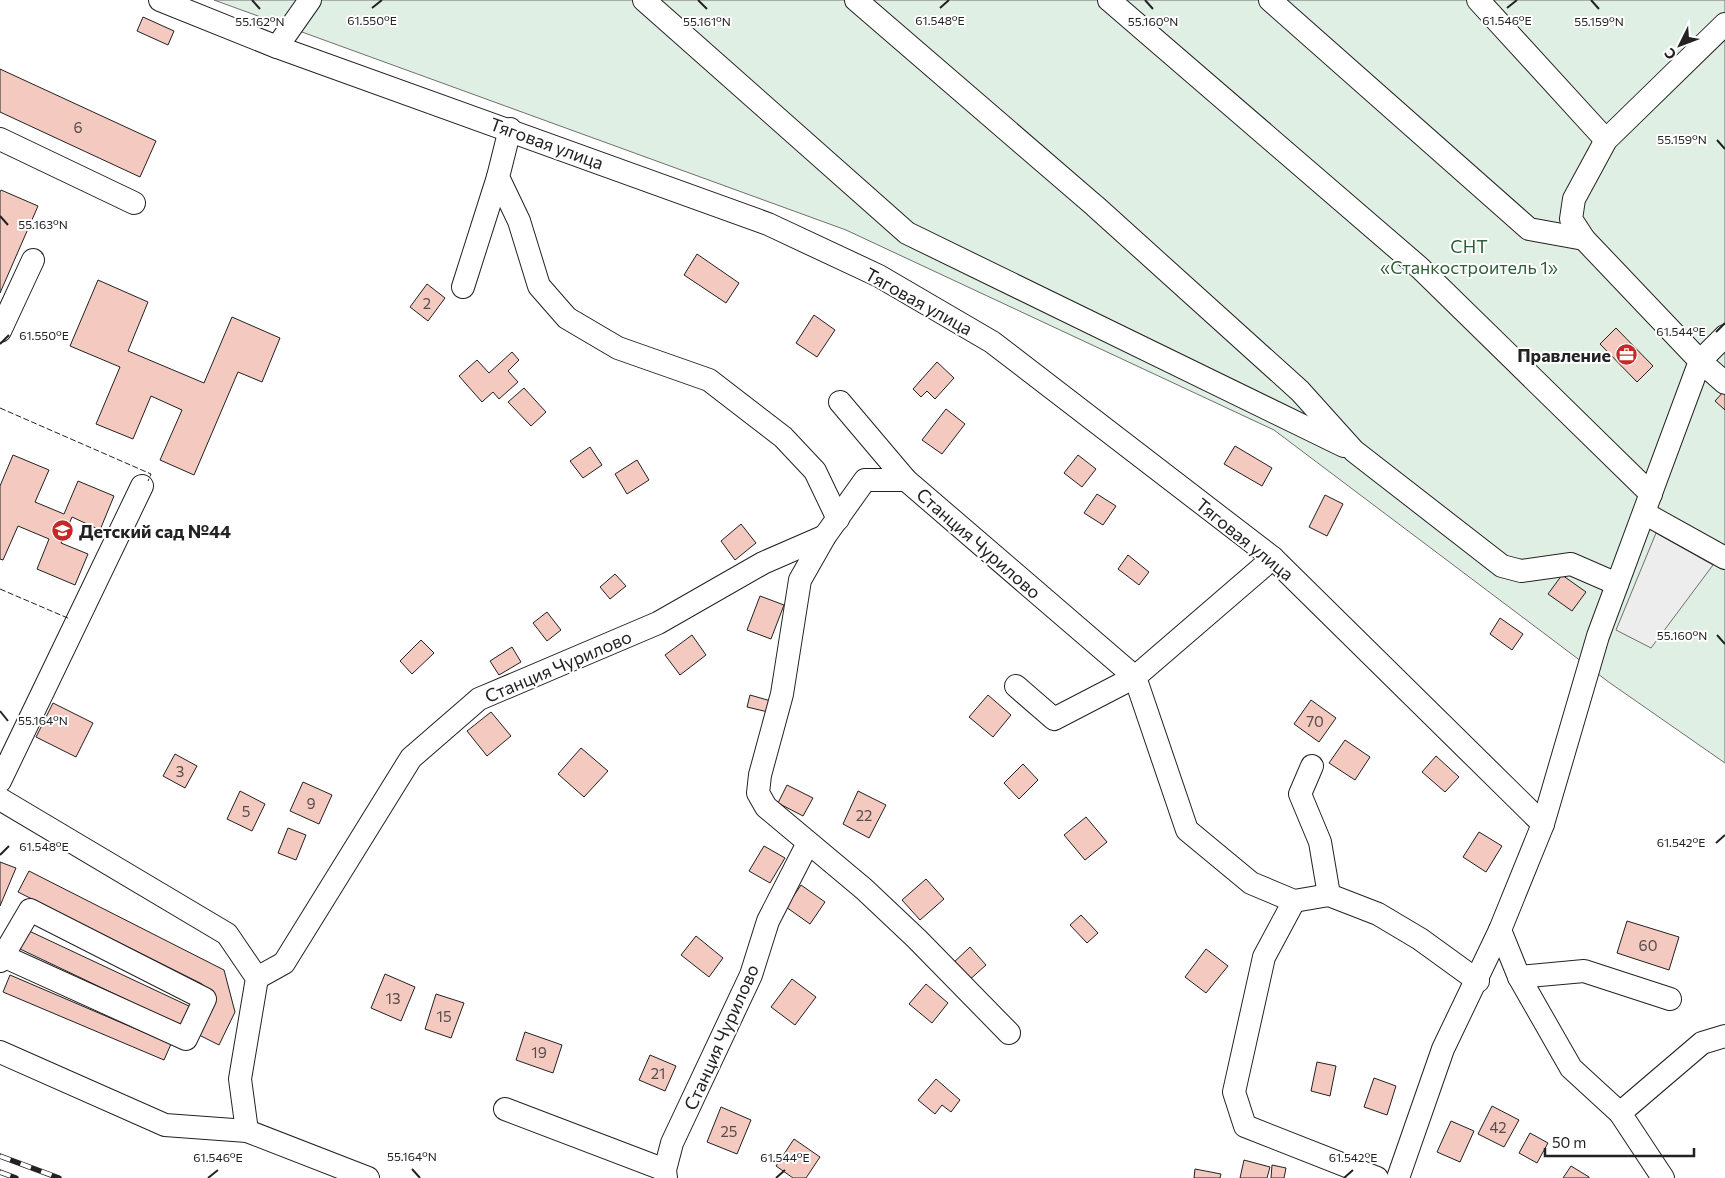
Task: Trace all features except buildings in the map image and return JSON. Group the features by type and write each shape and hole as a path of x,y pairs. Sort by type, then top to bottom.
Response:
{"street":[{"name":"Тяговая улица","path":"160,0 277,47 768,224 878,276 992,342 1273,558 1543,824"},
{"path":"277,47 310,0"},
{"path":"644,0 907,233 1354,451"},
{"path":"856,0 1095,206 1300,391 1354,451 1502,566 1521,571 1571,564 1617,584"},
{"path":"1109,0 1420,268 1647,503 1725,558"},
{"path":"1270,0 1528,229 1584,239"},
{"path":"1478,0 1606,140"},
{"path":"1725,24 1606,140 1574,199 1571,219 1584,239 1700,361 1725,383"},
{"path":"463,287 498,178 510,130"},
{"path":"0,139 134,203"},
{"path":"498,178 519,221 538,286 567,318 618,348 709,380 783,437 815,471 831,528"},
{"path":"0,331 33,260"},
{"path":"1398,1178 1443,1049 1478,981 1543,824 1598,636 1700,361 1725,336"},
{"path":"840,402 906,480"},
{"name":"Станция Чурилово","path":"1009,1033 916,939 864,890 766,807 758,793 760,775 782,694 800,580 831,528 865,480 906,480 1135,677"},
{"path":"0,781 142,486"},
{"name":"Станция Чурилово","path":"257,978 284,963 411,758 479,699 658,623 763,563 831,528"},
{"path":"1016,686 1054,719 1135,677 1273,558"},
{"path":"1135,677 1187,830 1251,883 1294,901 1328,895 1387,919 1420,939 1478,981"},
{"path":"1312,766 1300,794 1320,842 1328,895"},
{"path":"0,800 227,934 257,978 240,1079 248,1130"},
{"name":"Станция Чурилово","path":"666,1174 672,1143 752,975 768,921 808,843"},
{"path":"1294,901 1264,957 1234,1092 1244,1126 1377,1178"},
{"path":"30,910 205,999 186,1039 1,958 30,910"},
{"path":"1500,930 1519,977 1571,1068 1620,1113 1663,1178"},
{"path":"1519,977 1584,971 1670,998"},
{"path":"1620,1113 1702,1043 1725,1036"},
{"path":"0,1052 165,1125 248,1130 368,1178"},
{"path":"505,1109 666,1174"}],"green space":[{"name":"СНТ «Станкостроитель 1»","path":"214,0 1725,0 1725,763 1610,683 1274,430 846,230"}],"shaded area":[{"path":"1656,533 1713,565 1651,648 1616,630"}],"railway":[{"path":"0,1156 59,1178"},
{"path":"0,1172 16,1178"}],"fence":[{"path":"0,408 151,474 148,481"},
{"path":"0,589 70,619"}],"place":[{"name":"Правление","path":"1627,355"},
{"name":"Детский сад №44","path":"63,531"}]}
